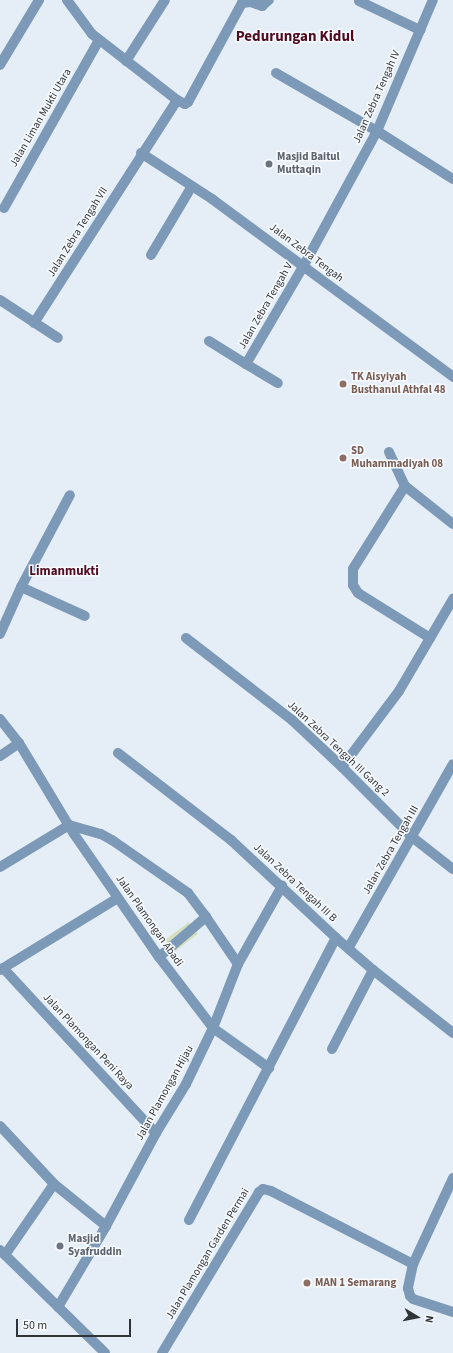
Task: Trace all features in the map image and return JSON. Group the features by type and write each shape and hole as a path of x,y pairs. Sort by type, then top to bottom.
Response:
{"street":[{"path":"0,65 39,0"},
{"path":"67,0 92,34 184,104 188,102 242,4 250,2 262,6 270,0"},
{"path":"126,61 165,0"},
{"name":"Jalan Zebra Tengah IV","path":"304,265 377,131 433,0"},
{"path":"359,1 420,30"},
{"name":"Jalan Liman Mukti Utara","path":"4,208 99,40"},
{"path":"276,73 377,131 453,180"},
{"name":"Jalan Zebra Tengah VII","path":"34,323 141,153 177,100"},
{"name":"Jalan Zebra Tengah","path":"141,153 192,186 304,265 453,377"},
{"path":"151,255 192,186"},
{"name":"Jalan Zebra Tengah V","path":"209,341 246,364 304,265"},
{"path":"0,300 58,338"},
{"path":"246,364 278,383"},
{"path":"389,452 405,486 453,524"},
{"path":"405,486 354,569 353,585 358,593 430,638"},
{"path":"0,634 21,587 70,495"},
{"path":"21,587 85,616"},
{"path":"342,767 399,691 453,599"},
{"name":"Jalan Zebra Tengah III Gang 2","path":"186,638 292,720 342,767 412,837 453,869"},
{"name":"Jalan Plamongan Abadi","path":"0,719 18,743 69,825 118,898 159,957 213,1028 269,1068"},
{"path":"0,756 18,743"},
{"name":"Jalan Zebra Tengah III B","path":"118,752 231,840 336,938 349,947 373,970 453,1033"},
{"name":"Jalan Zebra Tengah III","path":"349,947 453,764"},
{"path":"0,867 69,825 89,830 112,840 188,893 238,964"},
{"name":"Jalan Plamongan Hijau","path":"58,1307 106,1226 156,1132 186,1084 213,1028 238,964 282,886"},
{"path":"2,969 118,898"},
{"path":"159,957 206,917"},
{"path":"189,1220 336,938"},
{"name":"Jalan Plamongan Peni Raya","path":"2,969 156,1132"},
{"path":"332,1049 373,970"},
{"path":"0,1126 54,1184 106,1226"},
{"path":"453,1178 413,1264 408,1288 410,1296 417,1300 453,1312"},
{"path":"54,1184 3,1252 105,1353"},
{"name":"Jalan Plamongan Garden Permai","path":"162,1353 263,1189 272,1191 413,1264"}],"green space":[{"path":"189,922 198,934 174,952 165,940"}],"place":[{"name":"Masjid Baitul Muttaqin","path":"269,164"},
{"name":"TK Aisyiyah Busthanul Athfal 48","path":"343,384"},
{"name":"SD Muhammadiyah 08","path":"343,458"},
{"name":"Masjid Syafruddin","path":"60,1246"},
{"name":"MAN 1 Semarang","path":"307,1283"}],"district":[{"name":"Pedurungan Kidul","path":"295,37"},
{"name":"Limanmukti","path":"64,571"}]}
